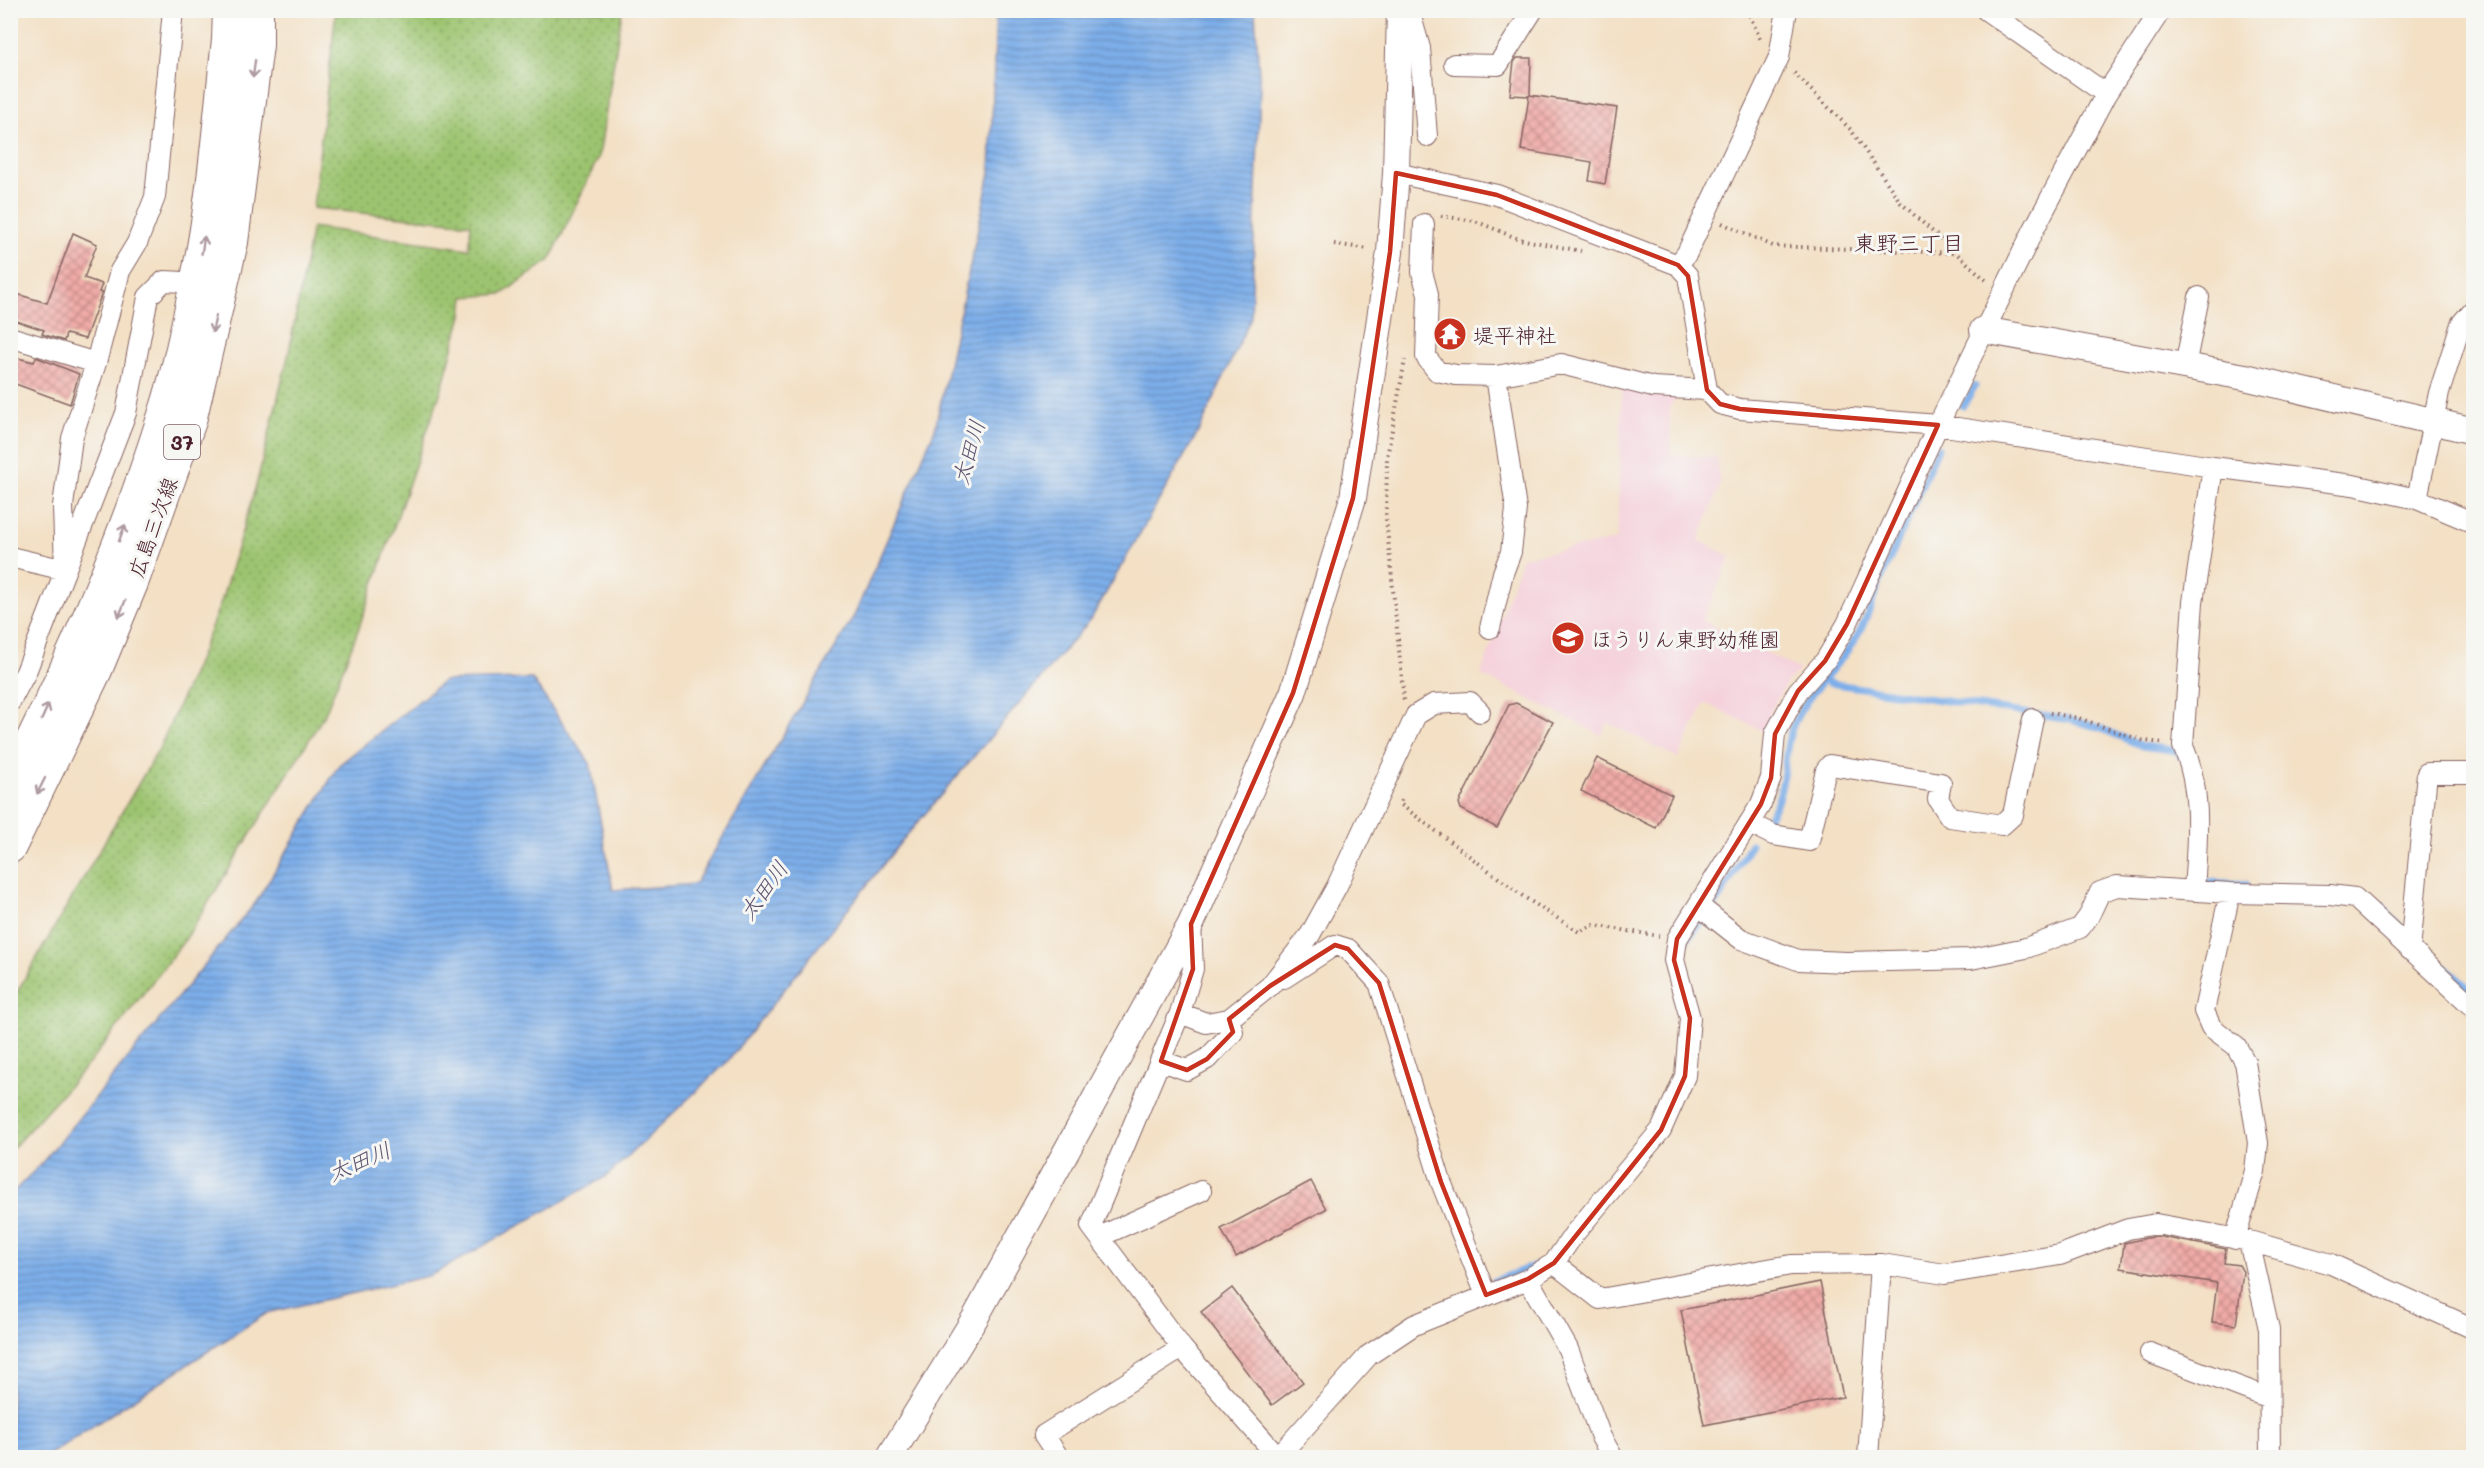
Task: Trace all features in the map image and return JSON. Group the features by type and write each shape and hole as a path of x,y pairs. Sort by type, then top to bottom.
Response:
{"main road":[{"name":"広島三次線","path":"10,847 92,680 132,583 190,421 209,284 229,10"},
{"name":"広島三次線","path":"10,784 32,742 108,574 209,284 231,242 257,45 257,10"}],"street":[{"path":"65,570 63,506 72,438 96,363 120,272 137,243 155,197 173,10"},
{"path":"889,1458 975,1318 1191,924 1293,693 1353,498 1390,252 1396,173 1400,10"},
{"path":"1410,10 1420,48 1427,136"},
{"path":"1454,63 1498,65 1533,10"},
{"path":"1678,264 1687,253 1779,57 1787,10"},
{"path":"1986,10 2106,94"},
{"path":"1191,924 1193,969 1180,1014 1092,1226 1182,1348 1279,1457 1369,1356 1414,1325 1528,1280 1554,1263 1574,1234 1661,1130 1685,1076 1690,1018 1674,960 1677,939 1761,804 1771,778 1775,734 1798,691 1825,661 1847,624 1983,330 2106,94 2161,10"},
{"path":"1396,173 1497,195 1678,264 1688,276 1707,390 1720,404 1740,410 1938,425 2213,468 2353,485 2418,500 2474,523"},
{"path":"1415,303 1422,272 1424,224"},
{"path":"1422,272 1428,294 1426,357 1437,371 1456,375 1496,376 1561,364 1653,387 1707,390"},
{"path":"10,702 26,672 126,414 148,297 164,281 209,284"},
{"path":"2184,366 2199,297"},
{"path":"2418,500 2439,393 2461,324 2474,309"},
{"path":"1983,330 2245,377 2474,431"},
{"path":"10,337 96,363"},
{"path":"1490,628 1503,573 1511,552 1516,509 1496,376"},
{"path":"2194,891 2198,819 2192,767 2183,746 2193,602 2213,468"},
{"path":"10,557 65,570"},
{"path":"1270,986 1310,935 1332,896 1416,715 1434,704 1470,702 1480,712"},
{"path":"1749,823 1773,835 1809,841 1826,770 1830,765 1941,783 1938,799 1950,818 2002,825 2013,815 2039,716"},
{"path":"2410,950 2427,773 2474,773"},
{"path":"1699,906 1741,939 1798,960 1847,962 1971,959 2026,948 2080,928 2089,916 2100,892 2117,886 2355,898 2474,1008"},
{"path":"2230,893 2204,1011 2211,1027 2236,1046 2245,1062 2258,1143 2242,1240 2269,1329 2270,1458"},
{"path":"1180,1014 1206,1023 1229,1019 1270,986 1335,945 1348,949 1378,983 1441,1182 1486,1295"},
{"path":"1161,1061 1187,1070 1207,1059 1233,1032 1229,1019"},
{"path":"1099,1237 1201,1191"},
{"path":"1554,1263 1600,1299 1791,1265 1881,1264 1945,1274 2060,1255 2128,1229 2156,1224 2242,1240 2331,1264 2474,1329"},
{"path":"1868,1458 1881,1264"},
{"path":"1528,1280 1568,1349 1601,1437 1613,1458"},
{"path":"1059,1458 1044,1435 1182,1348"},
{"path":"2150,1353 2269,1398"}],"path":[{"path":"1779,57 1851,130 1901,203 2002,294"},
{"path":"1705,216 1773,246 1954,253"},
{"path":"1451,217 1475,221 1519,239 1588,252"},
{"path":"1334,244 1380,251"},
{"path":"1405,358 1387,457 1386,518 1404,703 1416,715"},
{"path":"2039,716 2079,718 2144,741 2183,746"},
{"path":"1402,794 1400,804 1524,897 1579,932 1593,925 1677,939"}],"highlighted area":[{"path":"1396,173 1497,195 1678,265 1688,276 1707,390 1720,404 1740,409 1938,425 1847,624 1825,661 1798,691 1775,734 1771,778 1761,804 1677,939 1674,960 1690,1018 1685,1076 1661,1130 1554,1263 1528,1279 1486,1295 1441,1182 1379,983 1348,949 1335,945 1270,986 1229,1019 1233,1032 1207,1059 1187,1070 1161,1061 1193,969 1191,924 1293,693 1353,498 1390,252"}],"shaded area":[{"path":"1622,384 1681,394 1670,406 1671,456 1717,457 1720,486 1699,540 1731,557 1702,620 1800,670 1787,682 1771,710 1765,732 1705,703 1678,758 1608,723 1601,735 1481,675 1522,557 1617,540"}],"green space":[{"path":"336,11 622,11 599,156 550,260 502,294 464,297 462,315 442,388 357,633 325,714 187,937 91,1061 11,1150 11,1002 160,747 200,656 222,599 257,482 288,357 312,227 469,249 471,224 313,208"}],"water":[{"name":"太田川","path":"996,11 1255,11 1260,89 1251,317 1201,427 1091,619 901,842 727,1062 607,1176 432,1275 267,1313 45,1457 11,1457 11,1194 41,1164 256,902 339,765 444,681 532,679 590,763 613,890 695,884 854,616 935,429 990,173"}],"building":[{"path":"1517,58 1531,58 1530,95 1617,108 1605,184 1589,181 1592,162 1521,150 1529,96 1510,95 1514,62"},
{"path":"73,233 97,244 84,278 102,284 99,292 102,293 85,339 66,334 64,341 42,334 44,330 10,319 10,292 47,303"},
{"path":"10,356 34,362 36,357 79,374 70,404 10,382"},
{"path":"1516,703 1553,722 1497,828 1461,809 1459,803 1509,705"},
{"path":"1597,758 1672,795 1656,828 1581,791"},
{"path":"1311,1181 1326,1209 1236,1257 1221,1229"},
{"path":"2156,1236 2226,1249 2224,1263 2239,1265 2243,1272 2236,1325 2212,1322 2217,1283 2121,1268 2124,1243"},
{"path":"1820,1282 1843,1397 1704,1425 1681,1310"},
{"path":"1232,1288 1303,1382 1272,1405 1201,1312"}],"waterway":[{"path":"1963,406 1975,386"},
{"path":"1769,816 1780,794 1790,733 1795,721 1809,698 1844,656 1859,633 1938,448"},
{"path":"1825,679 1829,683 2070,720 2097,727 2142,746 2178,751 2180,756"},
{"path":"1714,907 1751,844"},
{"path":"2206,882 2246,884"},
{"path":"2364,895 2381,905 2402,928"},
{"path":"1688,938 1704,919"},
{"path":"2442,965 2474,993"},
{"path":"1494,1281 1534,1266"}],"place":[{"name":"堤平神社","path":"1450,334"},
{"name":"ほうりん東野幼稚園","path":"1568,638"}],"district":[{"name":"東野三丁目","path":"1909,242"}]}
